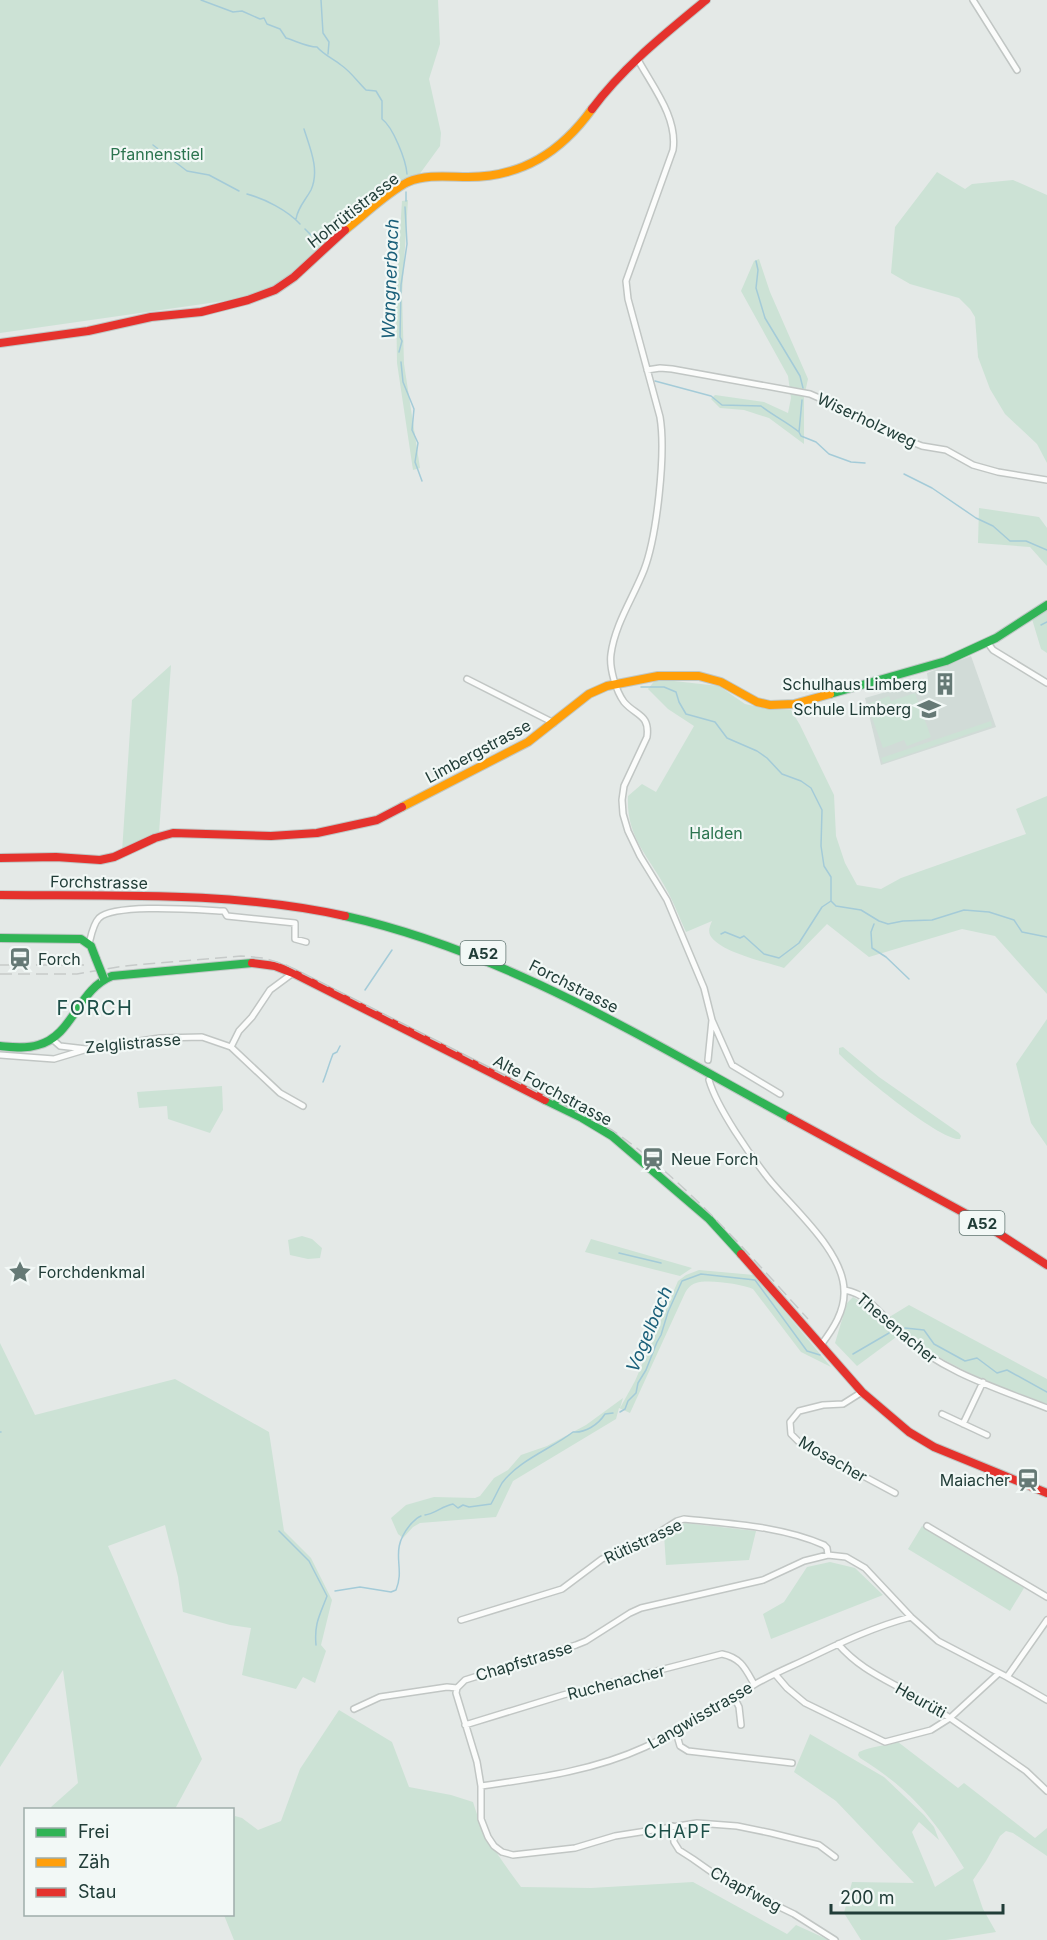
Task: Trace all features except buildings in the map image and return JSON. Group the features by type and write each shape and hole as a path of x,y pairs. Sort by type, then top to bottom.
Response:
{"main road":[{"name":"Hohrütistrasse","path":"0,343 88,331 150,317 201,312 265,294 294,277 341,233 408,182 427,177 480,177 502,174 540,160 559,147 580,126 609,86 637,58 706,0"},
{"name":"Limbergstrasse","path":"0,858 63,857 103,860 119,856 149,840 170,834 193,832 290,836 354,827 377,820 528,742 589,694 600,689 658,676 699,676 721,682 757,702 782,706 946,661 987,642 1047,605"},
{"name":"Forchstrasse","path":"0,893 165,892 254,897 350,912 448,940 521,969 576,996 982,1218 1047,1260"},
{"name":"Forchstrasse","path":"0,893 186,897 262,902 348,916 441,942 511,969 573,1000 981,1222 1047,1265"},
{"path":"0,938 76,938 89,944 104,979 94,987 60,1031 51,1038 41,1044 21,1047 0,1046"},
{"name":"Alte Forchstrasse","path":"104,979 129,973 248,963 275,966 582,1118 612,1136 640,1158 708,1219 862,1392 909,1432 934,1447 1047,1493"}],"street":[{"path":"973,0 1017,70"},
{"path":"637,58 668,114 675,140 626,282 628,299 662,426 656,515 651,551 615,636 610,656 616,684 623,701 644,718 648,730 647,737 624,786 622,800 628,831 640,856 667,900 698,970 712,1020 732,1065 780,1094"},
{"name":"Wiserholzweg","path":"647,370 672,369 810,394 889,433 922,446 946,450 973,465 993,471 1047,480"},
{"path":"987,642 993,650 1047,683"},
{"path":"467,679 554,723"},
{"path":"89,944 99,918 110,912 155,909 224,911 227,916 295,924 295,939 306,942"},
{"path":"231,1047 238,1031 252,1017 270,990 293,973"},
{"path":"708,1060 712,1020"},
{"name":"Zelglistrasse","path":"51,1038 60,1046 86,1049 170,1038 202,1037 231,1047 280,1093 303,1106"},
{"path":"0,1055 54,1059 86,1049"},
{"path":"709,1080 716,1100 768,1178 816,1231 837,1263 844,1290 841,1310 834,1328 821,1345"},
{"name":"Thesenacher","path":"844,1290 856,1292 873,1305 901,1335 936,1361 1047,1408"},
{"path":"963,1424 983,1382"},
{"name":"Mosacher","path":"862,1392 843,1404 824,1405 799,1411 790,1422 791,1434 798,1441 895,1493"},
{"path":"942,1414 987,1435"},
{"name":"Rütistrasse","path":"461,1620 561,1590 602,1558 639,1545 677,1521 754,1527 783,1532 824,1545 828,1555"},
{"path":"927,1526 1047,1597"},
{"path":"828,1555 846,1557 865,1568 911,1617 938,1641 1047,1700"},
{"name":"Chapfstrasse","path":"828,1555 804,1561 763,1580 641,1608 586,1641 465,1680 457,1688 456,1693 477,1762 481,1786 481,1819 488,1837 502,1852 513,1855 575,1848 602,1839 697,1823 737,1826 819,1845 835,1857"},
{"name":"Langwisstrasse","path":"481,1786 557,1776 624,1755 676,1732 754,1684 879,1626 911,1617"},
{"path":"1007,1677 1046,1628 1047,1620"},
{"name":"Heurüti","path":"838,1644 863,1668 950,1718 999,1673"},
{"name":"Ruchenacher","path":"465,1725 563,1695 722,1654 734,1657 742,1663 754,1684"},
{"path":"775,1674 805,1703 885,1742 930,1730 950,1718 1026,1772 1047,1791"},
{"path":"354,1709 380,1698 447,1687 457,1688"},
{"path":"734,1697 739,1707 741,1725"},
{"path":"676,1732 680,1746 688,1751 792,1763"},
{"name":"Chapfweg","path":"672,1826 674,1842 679,1850 720,1878 795,1914 835,1940"}],"shaded area":[{"name":"Schule Limberg","path":"971,656 996,727 881,765 865,698 928,680 927,673"}],"green space":[{"name":"Pfannenstiel","path":"0,0 438,0 440,44 429,79 441,133 440,146 416,179 392,193 294,277 245,298 0,333"},
{"path":"937,172 965,189 972,184 1013,180 1047,195 1047,463 1037,444 1005,414 990,389 978,357 975,317 970,309 959,298 910,284 891,273 895,227"},
{"path":"408,200 402,294 404,364 420,468 413,470 397,363 396,293 402,201"},
{"path":"759,259 770,292 808,379 804,397 804,444 769,418 744,410 720,408 711,399 715,395 764,402 788,413 791,398 788,376 741,291 754,261"},
{"path":"979,508 1039,517 1047,528 1047,566 1030,547 978,543"},
{"path":"1047,610 1047,653 1041,649 1032,619"},
{"path":"171,665 159,833 122,852 132,700"},
{"name":"Halden","path":"656,679 719,686 745,704 767,709 791,710 834,795 836,836 845,863 857,885 881,889 901,878 1026,834 1016,809 1047,796 1047,994 995,936 962,929 869,957 827,924 784,968 744,956 715,941 709,930 712,921 686,932 667,891 638,843 628,810 628,796 642,784 656,792 694,726 668,709 648,689"},
{"path":"915,693 931,737 907,746 904,740 883,748 867,704 889,696 891,701"},
{"path":"991,721 992,726 883,763 881,758"},
{"path":"1047,1019 1047,1146 1031,1123 1016,1064"},
{"path":"843,1047 879,1077 959,1133 960,1139 950,1137 935,1129 879,1089 839,1054 839,1048"},
{"path":"222,1086 223,1110 210,1133 168,1119 167,1106 139,1108 137,1092"},
{"path":"302,1236 312,1239 322,1248 320,1258 308,1259 290,1255 288,1240"},
{"path":"591,1239 692,1268 680,1276 585,1252"},
{"path":"699,1270 754,1275 831,1367 801,1352 753,1289 716,1282 694,1284 685,1293 630,1413 619,1408 616,1419 513,1481 496,1517 420,1523 403,1538 398,1534 391,1518 406,1505 434,1497 475,1498 480,1496 494,1478 508,1470 521,1455 547,1446 586,1425 623,1398 620,1408 635,1381 678,1281"},
{"path":"853,1297 865,1304 881,1319 909,1305 1047,1379 1047,1404 954,1365 903,1332 857,1366 835,1343 847,1303"},
{"path":"0,1343 35,1415 175,1379 269,1432 284,1531 311,1558 332,1600 321,1645 326,1651 315,1683 303,1677 296,1689 242,1675 251,1628 230,1625 183,1612 178,1577 165,1525 108,1546 202,1759 176,1808 52,1808 78,1783 63,1670 0,1767"},
{"path":"685,1523 756,1531 749,1560 666,1565 664,1534"},
{"path":"922,1526 1024,1588 1010,1611 908,1549"},
{"path":"830,1562 855,1568 883,1595 771,1639 763,1614 784,1602 807,1567"},
{"path":"339,1710 392,1742 409,1787 473,1802 487,1837 521,1887 591,1888 693,1882 787,1934 796,1925 829,1940 234,1940 224,1916 234,1916 235,1816 242,1818 258,1830 281,1821 300,1769"},
{"path":"810,1734 884,1777 934,1827 939,1840 919,1822 912,1832 935,1887 964,1868 931,1819 907,1793 860,1758 859,1752 898,1742 958,1788 964,1783 1035,1838 1047,1828 1047,1856 1013,1833 1006,1831 1000,1836 973,1880 983,1909 996,1932 946,1940 861,1940 844,1913 852,1882 914,1883 836,1801 794,1772"}],"waterway":[{"name":"Wangnerbach","path":"201,0 233,12 242,11 260,19 264,18 267,24 280,29 286,38 317,47 348,70 366,90 376,91 382,101 382,119 398,144 407,174"},
{"path":"321,0 323,33 329,42 328,54"},
{"path":"296,219 300,207 311,190 315,175 304,129"},
{"path":"153,145 187,171 209,175 239,191"},
{"name":"Wangnerbach","path":"406,192 406,201"},
{"path":"247,194 275,206 300,224"},
{"name":"Wangnerbach","path":"399,352 402,341 400,337 401,285 407,244 405,207"},
{"path":"305,229 311,235 332,237"},
{"path":"756,261 758,270 756,288 765,318 800,376 803,388"},
{"name":"Wangnerbach","path":"401,362 403,382 414,409 412,430 418,443 415,462 422,481"},
{"path":"655,381 711,396 722,405 761,406 799,432"},
{"path":"802,400 799,432 801,436 816,442 829,454 851,462 865,463"},
{"path":"904,474 932,488 976,518 993,526 1010,541 1026,541 1047,550"},
{"path":"1041,625 1047,622"},
{"name":"Wangnerbach","path":"641,687 664,687 676,692 686,714 715,722 727,738 757,751 782,774 801,781 811,788 822,810 821,846 824,866 831,877 831,901 836,906 861,910 888,924 932,920 964,910 989,912 1014,920 1022,932 1047,937"},
{"path":"721,934 725,932 740,938 744,936 764,954 779,958 799,943 822,907 831,901"},
{"path":"874,924 871,932 872,948 886,957 909,979"},
{"path":"365,990 392,950"},
{"path":"323,1082 333,1054 340,1046"},
{"path":"619,1253 661,1263"},
{"name":"Vogelbach","path":"620,1412 625,1409 628,1401 636,1393 638,1383 646,1370 682,1281 701,1274 755,1280 807,1351 820,1355"},
{"name":"Vogelbach","path":"905,1328 924,1330 934,1344 965,1361 977,1358 997,1373 1007,1370 1047,1392"},
{"name":"Vogelbach","path":"853,1354 889,1333"},
{"name":"Vogelbach","path":"425,1515 453,1504 458,1508 463,1505 469,1507 491,1504 502,1483 526,1461 573,1432 587,1430 605,1414 613,1413"},
{"name":"Vogelbach","path":"335,1591 360,1587 391,1592 396,1590 399,1581 400,1543 410,1525 421,1516"},
{"path":"279,1531 309,1561 327,1596 317,1625 316,1645"}],"railway":[{"path":"0,974 77,974 124,966 241,956 264,958 286,965 612,1130 691,1195 808,1319"},
{"path":"0,965 86,965"}],"traffic: fast":[{"path":"830,694 946,661 996,638 1047,605"},
{"path":"345,916 404,932 519,975 628,1029 790,1118"},
{"path":"0,938 81,939 91,946 96,959"},
{"path":"96,959 104,979"},
{"path":"0,1046 28,1047 50,1040 68,1023 91,991 100,982 112,976 252,963"},
{"path":"545,1100 612,1136 709,1219 741,1254"}],"traffic: slow":[{"path":"345,230 384,197 415,179 488,176 523,167 539,159 567,138 592,109"},
{"path":"402,807 528,742 589,694 607,686 658,676 699,676 721,682 757,702 770,705 794,704 830,694"}],"traffic: jam":[{"path":"592,109 631,65 706,0"},
{"path":"0,343 88,331 151,317 201,312 248,300 275,290 294,277 345,230"},
{"path":"0,858 56,857 100,860 114,857 155,838 173,833 271,836 317,833 377,820 402,807"},
{"path":"0,895 173,896 259,902 345,916"},
{"path":"252,963 275,966 293,973 545,1100"},
{"path":"790,1118 981,1222 1047,1265"},
{"path":"741,1254 862,1392 909,1432 934,1447 1047,1493"}],"place":[{"name":"Schulhaus Limberg","path":"945,684"},
{"name":"Schule Limberg","path":"929,709"},
{"name":"Forch","path":"20,959"},
{"name":"Neue Forch","path":"653,1159"},
{"name":"Forchdenkmal","path":"20,1272"},
{"name":"Maiacher","path":"1028,1480"}],"district":[{"name":"FORCH","path":"95,1008"},
{"name":"CHAPF","path":"678,1831"}]}
